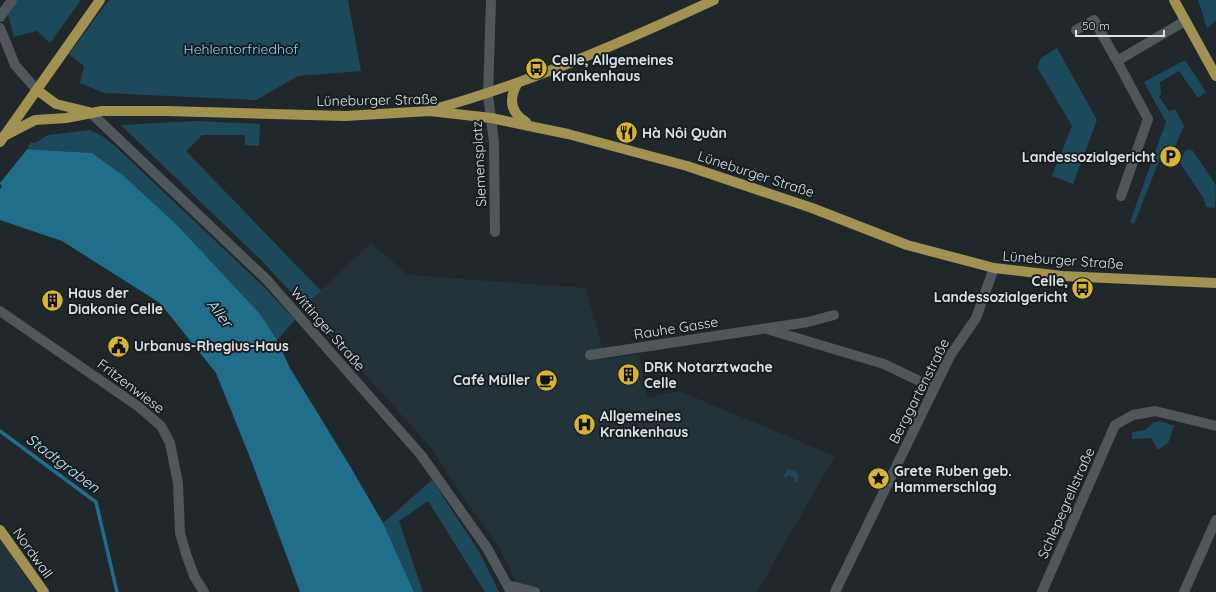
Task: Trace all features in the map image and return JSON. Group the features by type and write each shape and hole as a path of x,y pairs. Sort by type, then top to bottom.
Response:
{"main road":[{"path":"3,138 100,0"},
{"path":"430,111 488,95 517,84 613,46 714,0"},
{"path":"1174,0 1216,76"},
{"path":"517,84 512,92 513,109 518,118 529,124"},
{"name":"Lüneburger Straße","path":"37,90 56,104 91,113"},
{"name":"Lüneburger Straße","path":"3,138 35,120 66,118 102,111 166,111 345,116 430,111 491,118 529,124 687,166 812,208 907,245 994,268 1062,276 1216,283"},
{"name":"Nordwall","path":"0,530 44,592"}],"street":[{"path":"0,17 12,0"},
{"name":"Siemensplatz","path":"491,0 488,95 495,170 495,232"},
{"path":"1076,30 1094,20 1148,119 1121,196"},
{"path":"1117,61 1185,21"},
{"path":"0,28 15,65 37,90"},
{"name":"Wittinger Straße","path":"91,113 266,280 292,308 421,455 483,542 509,589"},
{"name":"Berggartenstraße","path":"835,592 950,356 976,318 994,268"},
{"name":"Fritzenwiese","path":"0,311 139,407 161,426 170,443 178,483 180,533 194,576 204,592"},
{"name":"Rauhe Gasse","path":"590,355 766,329 808,322 834,315"},
{"name":"Rauhe Gasse","path":"766,329 884,364 934,388"},
{"name":"Schlepegrellstraße","path":"1042,592 1115,425 1133,415 1155,411 1216,426"},
{"path":"1184,592 1216,520"},
{"path":"509,589 535,592"}],"shaded area":[{"name":"Allgemeines Krankenhaus","path":"371,243 408,275 586,288 605,359 639,354 647,398 679,391 835,456 757,592 521,592 499,547 459,491 433,450 304,306"},
{"path":"0,537 34,589 35,592 0,592"}],"green space":[{"path":"7,0 81,0 50,43 37,31 14,37 5,4"},
{"name":"Hehlentorfriedhof","path":"109,0 348,0 361,71 298,76 256,100 104,93 80,83 84,66 69,54"},
{"path":"1198,0 1216,0 1216,20 1207,28"},
{"path":"1057,48 1097,120 1073,184 1052,176 1072,126 1037,67 1041,58"},
{"path":"1185,60 1206,92 1198,98 1179,71 1160,82 1161,93 1159,97 1169,111 1175,109 1184,126 1174,149 1165,146 1134,224 1130,222 1166,122 1144,82"},
{"path":"197,121 260,124 259,146 245,145 245,135 202,135 186,151 321,291 304,306 262,261 121,125"},
{"path":"90,130 102,136 114,145 264,287 295,320 277,340 260,314 178,226 123,175 92,153 26,149 31,142 35,143 48,135"},
{"path":"1189,149 1193,151 1216,185 1215,208 1206,207 1204,199 1180,163 1185,151"},
{"path":"1160,421 1174,426 1168,443 1158,450 1151,438 1132,439 1132,432 1145,430 1153,423"},
{"path":"788,469 795,471 799,476 797,483 794,482 795,478 788,475 786,479 784,475"},
{"path":"432,480 478,550 499,592 485,592 428,501 399,521 423,592 414,592 383,523"}],"water":[{"name":"Aller","path":"0,136 26,149 92,153 123,175 178,226 260,314 277,340 290,368 383,523 414,592 300,592 251,460 216,373 160,303 62,241 0,220"}],"pier":[{"path":"0,134 29,147 0,183"}],"waterway":[{"name":"Stadtgraben","path":"0,431 96,502 117,592"}],"place":[{"name":"Celle, Allgemeines Krankenhaus","path":"536,68"},
{"name":"Hà Nôi Quàn","path":"626,133"},
{"name":"Landessozialgericht","path":"1171,157"},
{"name":"Celle, Landessozialgericht","path":"1083,289"},
{"name":"Haus der Diakonie Celle","path":"53,301"},
{"name":"Urbanus-Rhegius-Haus","path":"118,346"},
{"name":"DRK Notarztwache Celle","path":"629,375"},
{"name":"Café Müller","path":"546,380"},
{"name":"Allgemeines Krankenhaus","path":"584,424"},
{"name":"Grete Ruben geb. Hammerschlag","path":"878,479"}]}
